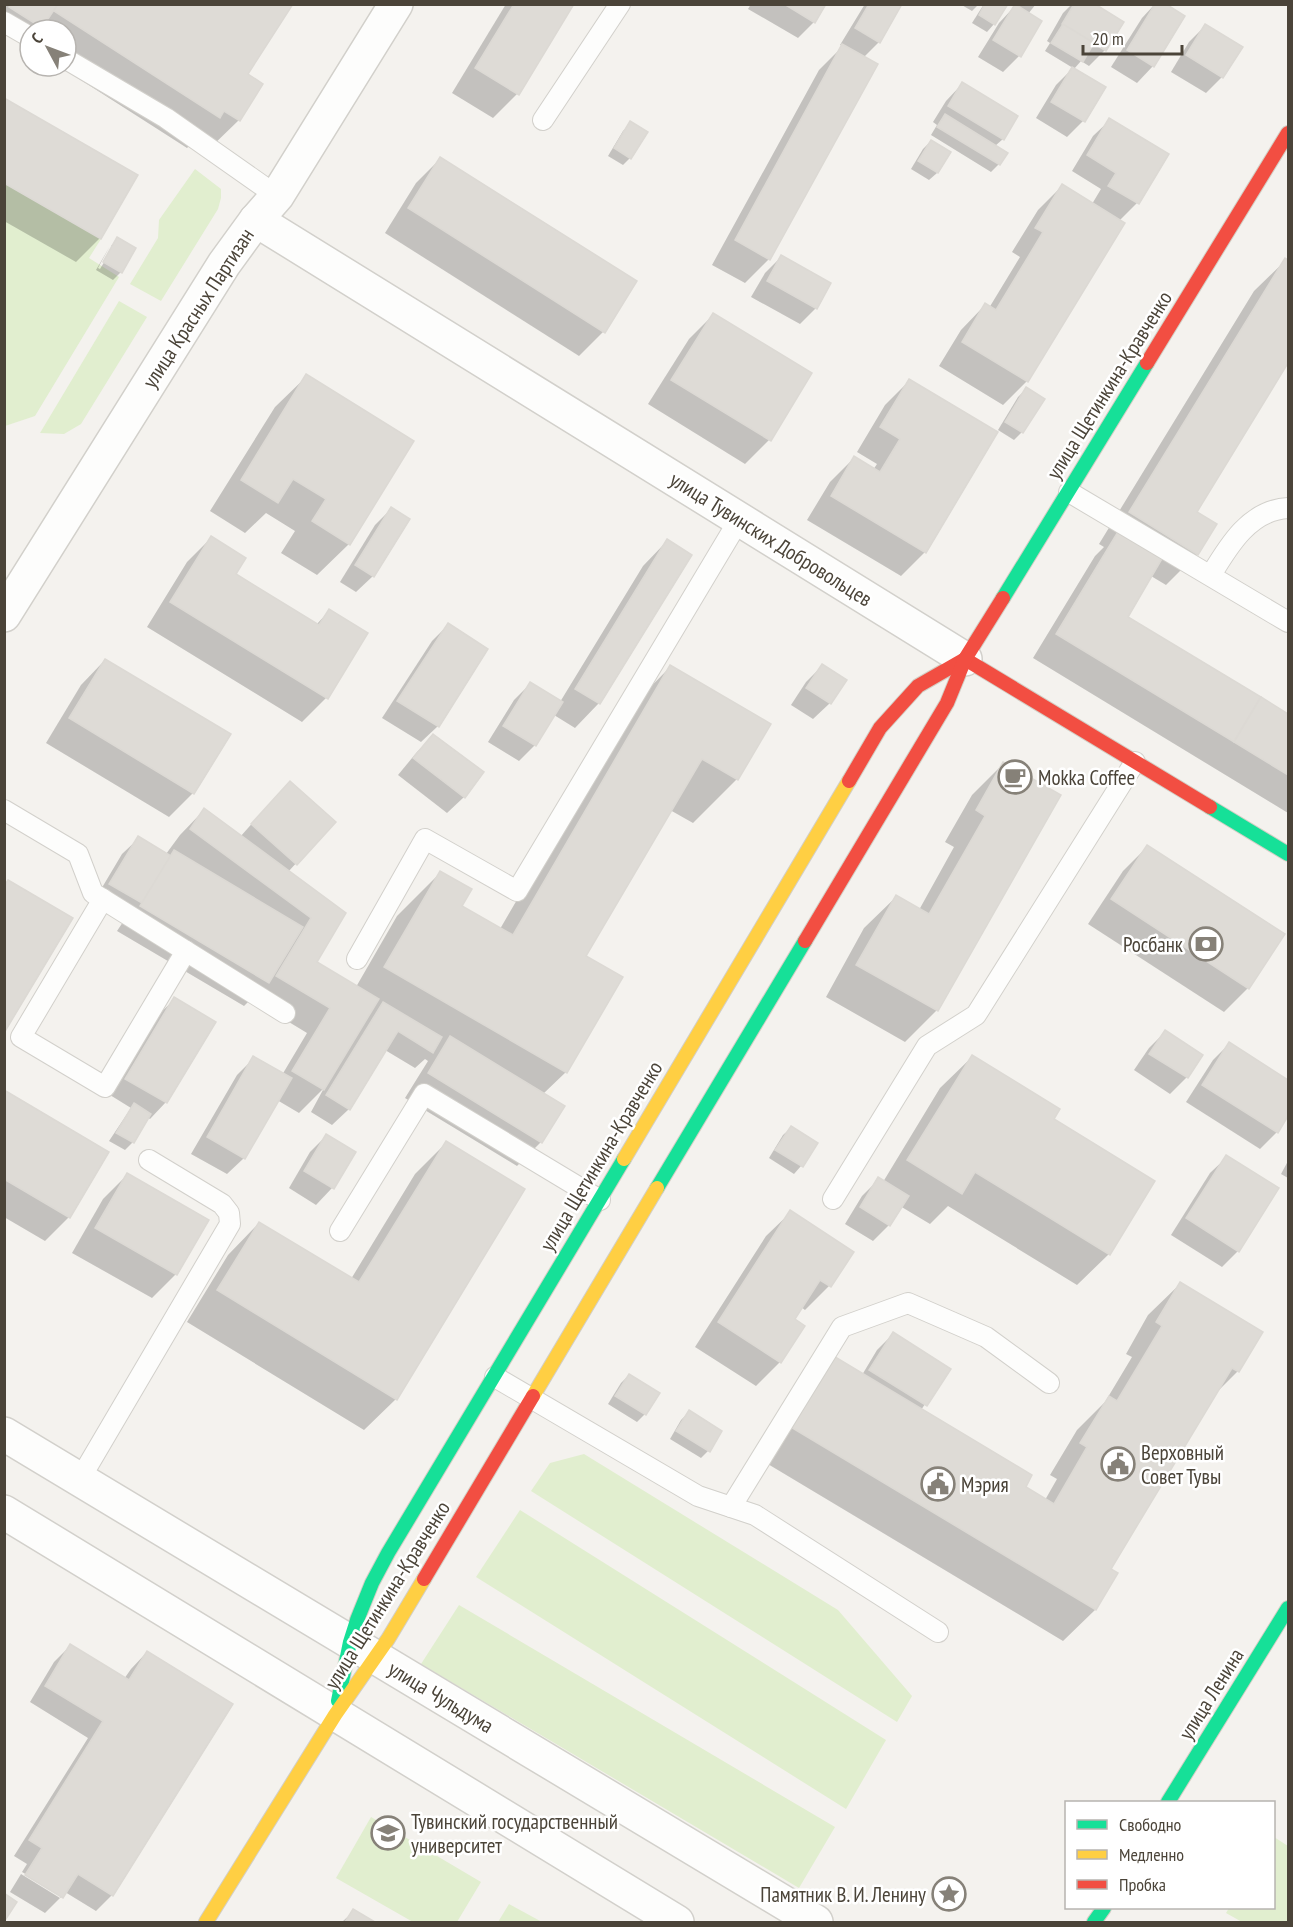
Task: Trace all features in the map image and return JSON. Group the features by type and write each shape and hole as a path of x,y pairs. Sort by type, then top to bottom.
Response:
{"street":[{"name":"улица Красных Партизан","path":"4,615 224,264 256,220 277,196 396,4"},
{"name":"улица Щетинкина-Кравченко","path":"335,1714 362,1650 388,1639 947,703 965,659 1288,133"},
{"name":"улица Тувинских Добровольцев","path":"256,220 965,659 1288,854"},
{"name":"улица Щетинкина-Кравченко","path":"206,1923 335,1714 362,1650 372,1583 388,1553 880,729 918,686 965,659"},
{"name":"улица Чульдума","path":"4,1434 816,1923"},
{"path":"4,1512 677,1923"},
{"name":"улица Ленина","path":"1169,1801 1288,1608"},
{"path":"1094,1923 1103,1909"}],"lane":[{"path":"543,120 620,4"},
{"path":"4,22 18,30"},
{"path":"78,66 165,118 277,196"},
{"path":"1068,492 1211,574 1288,622"},
{"path":"1211,574 1244,528 1263,514 1288,508"},
{"path":"357,958 425,838 518,891 739,520"},
{"path":"833,1199 927,1046 976,1015 1135,762"},
{"path":"4,810 78,854 93,893 285,1013"},
{"path":"102,899 21,1037 105,1087 186,951"},
{"path":"340,1231 424,1094 600,1200"},
{"path":"80,1479 230,1224 229,1213 222,1204 149,1160"},
{"path":"731,1507 842,1327 908,1303 986,1337 1049,1383"},
{"path":"495,1377 698,1496 755,1515 938,1632"}],"green space":[{"path":"195,169 221,189 221,198 218,209 161,301 130,284 158,238 159,220"},
{"path":"4,183 101,239 89,258 119,277 35,416 5,426"},
{"path":"119,301 147,317 81,424 64,434 40,433"},
{"path":"584,1454 838,1610 912,1696 897,1722 531,1491 550,1463"},
{"path":"520,1510 886,1740 846,1809 476,1577"},
{"path":"459,1605 835,1827 799,1888 421,1664"},
{"path":"371,1817 481,1882 457,1922 413,1922 336,1878"},
{"path":"1275,1838 1288,1846 1288,1922 1242,1922 1226,1913 1228,1909 1275,1909"},
{"path":"509,1904 542,1922 498,1922"}],"building":[{"path":"11,4 58,4 49,18 26,18 9,7"},
{"path":"58,4 293,4 248,74 263,84 240,121 224,111 220,118 78,26 78,18 65,18 54,11"},
{"path":"514,4 574,4 519,95 475,68"},
{"path":"784,4 826,4 815,23"},
{"path":"869,4 902,4 880,43 855,28"},
{"path":"985,4 1008,4 995,25 979,15"},
{"path":"1015,4 1042,21 1021,57 993,40"},
{"path":"1074,4 1095,4 1124,22 1106,51 1062,24"},
{"path":"1155,4 1166,4 1185,16 1154,67 1127,50"},
{"path":"1063,24 1094,43 1083,62 1051,43"},
{"path":"1205,24 1243,47 1223,78 1186,55"},
{"path":"842,44 878,64 770,260 735,240"},
{"path":"1072,67 1106,87 1085,122 1051,102"},
{"path":"962,82 1018,116 1004,140 948,106"},
{"path":"4,98 138,175 101,239 4,183"},
{"path":"945,114 1008,153 1000,165 937,127"},
{"path":"1109,118 1169,154 1139,204 1108,186 1116,173 1087,155"},
{"path":"630,121 648,132 631,159 614,148"},
{"path":"931,140 951,152 938,173 918,161"},
{"path":"440,157 637,281 605,333 408,208"},
{"path":"1062,184 1125,223 1028,382 962,342 985,303 996,310 1043,232 1035,228"},
{"path":"117,237 136,248 122,273 103,262"},
{"path":"781,255 831,283 817,309 767,281"},
{"path":"1285,258 1288,260 1288,363 1197,512 1217,524 1198,555 1129,512"},
{"path":"713,313 812,373 771,441 671,380"},
{"path":"306,374 414,441 350,545 312,521 326,499 293,479 278,503 241,480"},
{"path":"909,379 998,432 926,553 831,496 854,456 880,472 900,439 880,427"},
{"path":"1026,387 1045,399 1023,433 1005,422"},
{"path":"391,507 410,519 374,577 355,565"},
{"path":"1119,530 1163,557 1128,617 1261,697 1234,742 1056,634"},
{"path":"211,536 246,558 236,574 319,625 329,609 368,633 328,699 170,602"},
{"path":"667,539 692,555 600,704 575,689"},
{"path":"448,623 488,649 439,727 397,701"},
{"path":"105,659 231,734 194,794 69,718"},
{"path":"822,664 847,680 831,704 806,688"},
{"path":"670,665 771,724 738,780 702,759 586,956 623,977 567,1073 384,967 440,871 472,889 462,906 513,935"},
{"path":"530,682 563,702 536,746 503,726"},
{"path":"1261,697 1288,714 1288,775 1234,742"},
{"path":"433,734 484,772 465,798 413,758"},
{"path":"1003,762 1061,795 938,1011 856,965 896,895 929,914 985,816 976,810"},
{"path":"290,781 336,822 297,865 251,824"},
{"path":"204,808 346,913 317,962 379,999 324,1090 292,1071 330,1008 276,976 311,918 190,829"},
{"path":"138,836 171,856 142,903 109,884"},
{"path":"1147,845 1285,934 1249,989 1111,899"},
{"path":"174,850 303,927 269,983 140,906"},
{"path":"8,880 73,918 4,1033 4,886"},
{"path":"174,997 216,1022 167,1103 125,1079"},
{"path":"383,1002 442,1037 433,1053 398,1031 350,1110 326,1095"},
{"path":"1165,1030 1203,1055 1188,1078 1149,1054"},
{"path":"450,1036 565,1106 542,1143 428,1073"},
{"path":"1229,1042 1288,1080 1288,1116 1278,1133 1202,1085"},
{"path":"972,1055 1060,1109 1054,1119 1155,1181 1110,1255 975,1172 962,1194 907,1160"},
{"path":"253,1056 292,1078 245,1159 207,1137"},
{"path":"4,1090 109,1152 70,1218 4,1179"},
{"path":"134,1103 151,1114 134,1143 116,1133"},
{"path":"791,1126 818,1143 803,1167 775,1150"},
{"path":"326,1134 356,1152 334,1189 304,1171"},
{"path":"446,1141 525,1189 397,1400 217,1290 259,1222 359,1282"},
{"path":"1226,1155 1279,1188 1239,1252 1186,1218"},
{"path":"127,1173 209,1220 177,1275 95,1228"},
{"path":"878,1177 909,1196 890,1226 860,1207"},
{"path":"790,1210 854,1252 831,1287 820,1280 795,1319 805,1326 781,1363 718,1322"},
{"path":"1180,1282 1263,1332 1239,1372 1232,1368 1111,1569 1118,1573 1096,1610 789,1426 832,1355 1032,1475 1026,1487 1054,1504 1087,1447 1080,1443 1109,1396 1117,1401 1162,1326 1156,1322"},
{"path":"893,1332 951,1369 927,1406 869,1370"},
{"path":"629,1374 660,1393 646,1415 615,1396"},
{"path":"689,1410 722,1431 710,1452 676,1431"},
{"path":"70,1644 129,1680 147,1651 233,1704 113,1896 78,1874 63,1898 25,1875 42,1848 29,1840 103,1721 45,1686"},
{"path":"4,1893 17,1902 4,1922"},
{"path":"353,1909 375,1922 345,1922"}],"traffic: fast":[{"path":"1003,598 1147,363"},
{"path":"1210,807 1288,854"},
{"path":"657,1188 805,941"},
{"path":"338,1701 350,1642 372,1583 624,1159"},
{"path":"1169,1801 1288,1608"},
{"path":"1094,1922 1103,1909"}],"traffic: slow":[{"path":"624,1159 849,781"},
{"path":"533,1396 657,1188"},
{"path":"206,1922 335,1715 388,1639 424,1579"}],"traffic: jam":[{"path":"1147,363 1288,133"},
{"path":"805,941 947,703 965,659 1003,598"},
{"path":"965,659 1210,807"},
{"path":"849,781 880,728 918,686 965,659"},
{"path":"424,1579 533,1396"}],"place":[{"name":"Mokka Coffee","path":"1015,777"},
{"name":"Росбанк","path":"1206,944"},
{"name":"Верховный Совет Тувы","path":"1118,1464"},
{"name":"Мэрия","path":"938,1484"},
{"name":"Тувинский государственный университет","path":"388,1833"},
{"name":"Памятник В. И. Ленину","path":"949,1894"}]}
